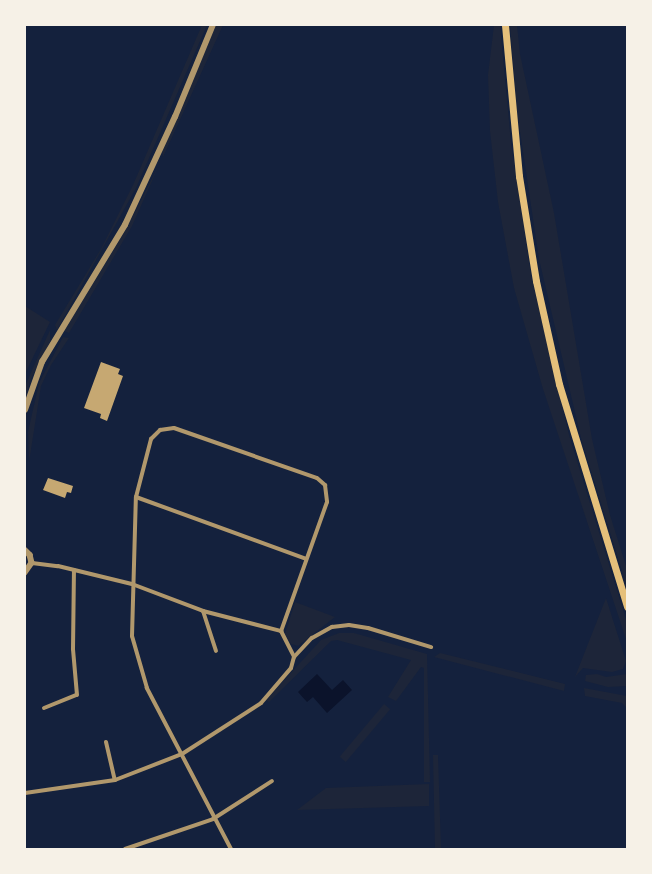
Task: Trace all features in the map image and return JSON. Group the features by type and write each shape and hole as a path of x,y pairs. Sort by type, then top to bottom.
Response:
{"main road":[{"path":"505,25 519,176 536,281 559,384 627,608"}],"street":[{"path":"25,410 42,362 125,225 175,117 213,25"},
{"path":"231,849 213,819 182,754 161,719 139,664 132,636 132,584 136,497 151,439 160,430 174,428 317,478 325,485 328,498 281,631 294,657"},
{"path":"136,497 306,559"},
{"path":"25,550 30,554 32,563 25,573"},
{"path":"32,563 74,570 132,584 203,611 281,631"},
{"path":"44,708 77,695 73,649 74,570"},
{"path":"203,611 216,651"},
{"path":"25,793 115,780 182,754 261,702 291,668 294,657 321,631 348,625 431,647"},
{"path":"106,742 115,780"},
{"path":"124,849 213,819 272,781"}],"shaded area":[{"path":"202,25 207,25 136,188 57,330 55,325 101,249 133,185"},
{"path":"216,25 223,25 163,157 162,151"},
{"path":"494,25 500,25 511,143 531,275 569,435 627,623 627,642 543,389 514,288 498,202 490,131 488,75"},
{"path":"510,25 517,25 520,54 554,213 592,439 610,515 627,569 627,587 582,442 539,259 517,111"},
{"path":"160,163 132,226 69,333 64,331 124,233"},
{"path":"25,306 50,322 25,374"},
{"path":"50,330 50,342 31,379 25,399 25,386"},
{"path":"63,337 69,338 51,365 41,386 29,462 28,432 39,383"},
{"path":"606,598 626,661 623,669 612,672 583,668 575,677"},
{"path":"295,602 335,617 298,646 291,644 285,634"},
{"path":"339,633 354,633 427,654 430,782 424,782 424,668 421,667 396,701 388,697 411,660 337,640 331,641 269,702 266,700 321,640"},
{"path":"440,653 565,684 564,691 434,657"},
{"path":"317,674 332,690 343,680 352,690 327,713 313,697 307,702 298,692"},
{"path":"597,674 606,677 627,674 627,686 608,687 585,681 586,675"},
{"path":"584,688 627,696 627,708 622,703 585,696"},
{"path":"384,704 390,709 346,762 340,757"},
{"path":"433,755 438,755 441,849 435,849"},
{"path":"429,784 429,806 297,810 326,788"}],"building":[{"path":"101,362 120,369 118,374 123,376 107,421 100,418 101,414 84,408"},
{"path":"48,478 73,486 71,493 67,492 65,498 43,490"}]}
